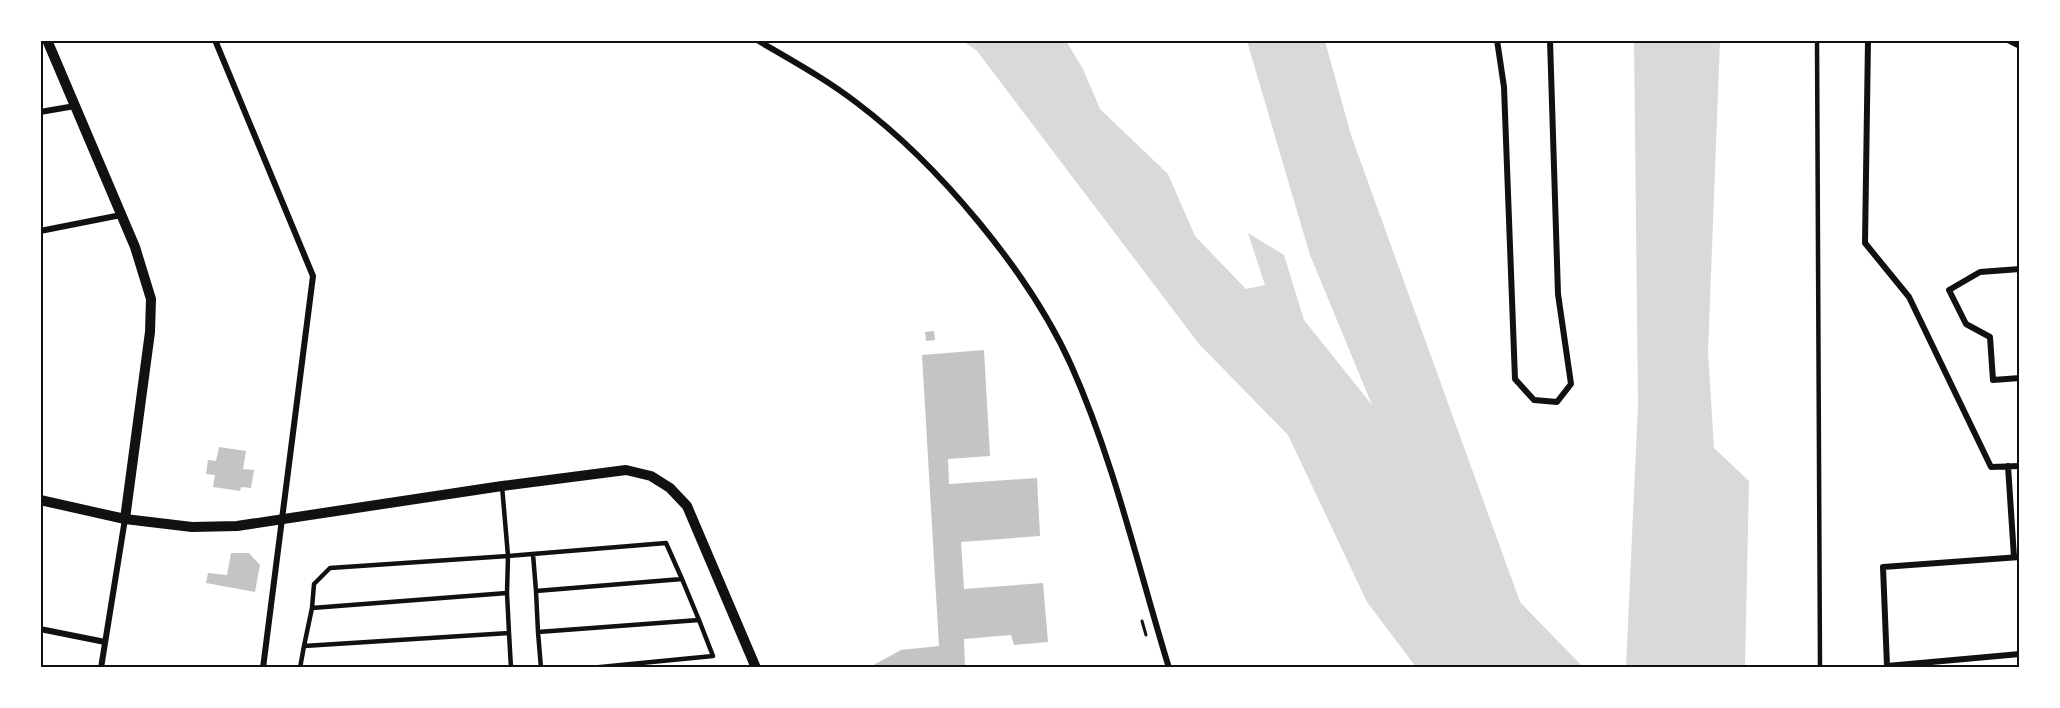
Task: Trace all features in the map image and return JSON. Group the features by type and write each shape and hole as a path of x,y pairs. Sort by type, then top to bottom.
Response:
{"street":[{"path":"47,40 144,271 151,299 150,332 125,519 101,668"},
{"path":"214,40 313,276 263,668"},
{"path":"757,40 857,103 914,152 984,231 1047,318 1071,366 1110,472 1169,668"},
{"path":"1497,40 1504,87 1515,379 1534,400 1557,402 1571,384 1558,294 1550,40"},
{"path":"1868,40 1864,243 1909,297 1991,467 2019,466"},
{"path":"2008,40 2019,46"},
{"path":"40,112 75,106"},
{"path":"40,231 121,215"},
{"path":"2019,269 1980,272 1949,290 1966,324 1990,337 1993,380 2019,378"},
{"path":"2008,466 2017,557 1883,567 1887,666 2019,654"},
{"path":"40,500 125,519 192,527 283,521 502,486 626,470 651,476 670,488 687,506 756,668"},
{"path":"40,629 105,642"}],"lane":[{"path":"1817,40 1820,668"},
{"path":"502,486 508,556 507,593 511,668"},
{"path":"300,668 312,608 314,584 330,568 666,543 712,656 590,668"},
{"path":"533,554 541,668"},
{"path":"536,591 682,579"},
{"path":"312,608 507,593"},
{"path":"538,632 699,621"},
{"path":"304,646 509,633"}],"shaded area":[{"path":"963,41 1066,41 1083,69 1100,109 1168,174 1195,236 1246,289 1265,285 1248,233 1284,255 1304,320 1372,405 1310,255 1247,41 1325,41 1351,135 1520,602 1583,667 1416,667 1367,602 1288,435 1199,344 977,51"},
{"path":"1634,41 1720,41 1708,352 1714,448 1749,481 1745,667 1626,667 1638,405"}],"building":[{"path":"934,331 935,340 926,341 925,332"},
{"path":"984,350 990,456 948,459 949,484 1037,478 1040,536 961,542 964,589 1043,583 1048,642 1014,645 1011,635 964,639 965,668 868,668 901,650 939,646 922,355"},
{"path":"219,447 246,451 243,469 254,470 251,488 241,487 240,491 213,487 215,475 206,474 208,460 216,461"},
{"path":"231,553 249,553 260,565 255,592 206,583 208,573 227,575"}]}
